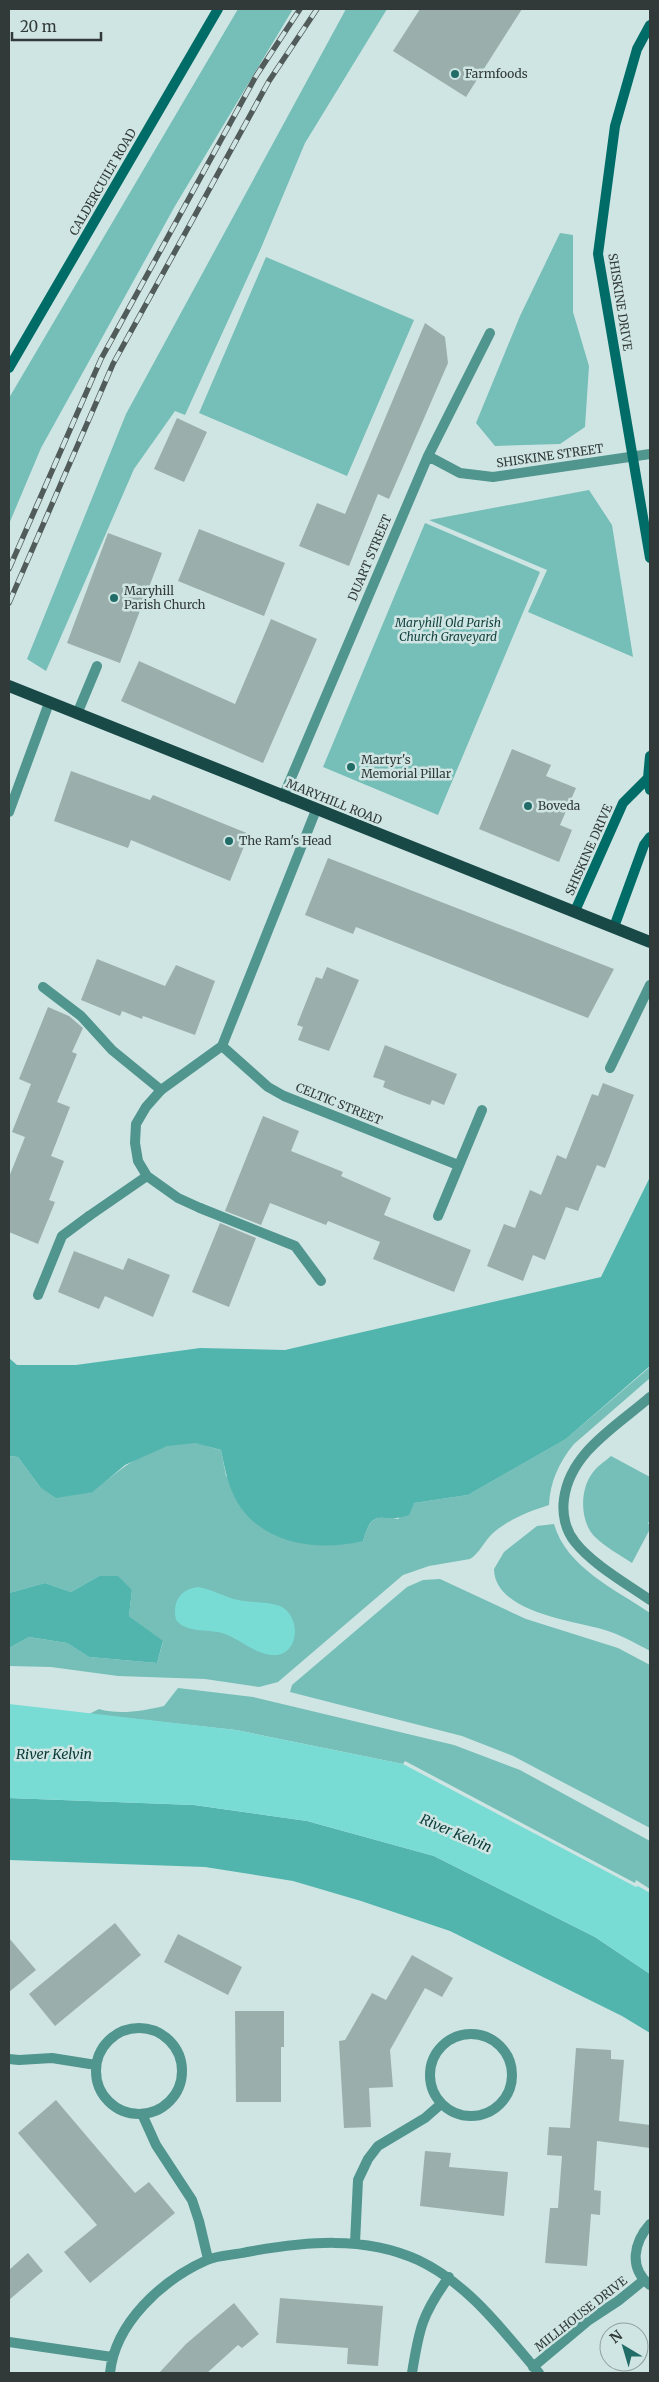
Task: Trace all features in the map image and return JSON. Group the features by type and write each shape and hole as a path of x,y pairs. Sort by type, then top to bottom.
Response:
{"main road":[{"name":"MARYHILL ROAD","path":"9,686 49,704 650,942"}],"street":[{"name":"CALDERCUILT ROAD","path":"9,368 218,9"},
{"name":"SHISKINE DRIVE","path":"650,24 637,49 615,126 598,254 650,558"},
{"name":"DUART STREET","path":"282,797 428,456 490,333"},
{"name":"SHISKINE STREET","path":"428,456 460,473 493,477 650,454"},
{"path":"77,714 97,666"},
{"path":"9,812 49,704"},
{"path":"650,756 648,778 650,790"},
{"name":"SHISKINE DRIVE","path":"575,911 623,803 648,778"},
{"path":"316,810 222,1046 160,1090 146,1107 136,1124 135,1143 138,1161 147,1176 178,1198 295,1246 321,1281"},
{"path":"614,927 641,854 650,837"},
{"path":"610,1068 650,985"},
{"path":"43,987 81,1016 112,1050 160,1090"},
{"name":"CELTIC STREET","path":"222,1046 268,1087 284,1096 458,1165"},
{"path":"438,1216 482,1110"},
{"path":"38,1295 62,1236 147,1176"},
{"path":"650,1397 584,1454 573,1468 566,1485 562,1514 574,1542 599,1564 650,1600"},
{"path":"130,2028 148,2028 164,2035 176,2048 182,2065 181,2082 173,2098 159,2109 142,2114 124,2111 108,2100 98,2084 96,2065 102,2049 114,2036 130,2028"},
{"path":"468,2034 486,2036 501,2046 511,2062 513,2080 506,2097 493,2110 475,2116 457,2114 441,2104 432,2088 430,2070 437,2052 450,2039 468,2034"},
{"path":"9,2059 52,2058 96,2065"},
{"path":"355,2243 358,2180 368,2159 378,2146 425,2118 441,2104"},
{"path":"142,2114 156,2145 192,2200 208,2259"},
{"name":"MILLHOUSE DRIVE","path":"110,2373 112,2357 126,2329 143,2306 164,2286 208,2259 305,2243 355,2243 417,2260 449,2277 483,2308 536,2370 589,2320 647,2283 636,2266 635,2251 640,2236 650,2224"},
{"path":"412,2373 419,2331 430,2303 449,2277"},
{"path":"9,2342 112,2357"}],"green space":[{"path":"238,9 293,9 175,206 41,448 9,524 9,398"},
{"path":"346,9 387,9 305,143 261,248 185,415 175,411 134,469 46,671 27,659 126,414"},
{"path":"560,233 573,235 573,312 589,366 585,427 560,444 495,446 476,423 520,316"},
{"path":"266,257 414,320 347,476 199,413"},
{"path":"589,490 612,525 633,657 528,612 547,570 429,520"},
{"name":"Maryhill Old Parish Church Graveyard","path":"425,523 540,572 438,815 323,767"},
{"path":"650,1367 650,1378 574,1444 560,1465 553,1480 549,1505 520,1516 499,1528 470,1559 429,1566 403,1575 278,1682 259,1687 205,1679 118,1676 51,1667 9,1666 9,1648 29,1637 67,1643 89,1657 157,1663 163,1642 129,1616 132,1590 99,1576 71,1592 45,1583 9,1593 9,1456 18,1457 40,1487 93,1492 127,1465 153,1451 180,1443 201,1444 221,1450 226,1476 363,1541 368,1528 374,1520 384,1517 398,1519 414,1503 468,1495 566,1439"},
{"path":"611,1456 650,1477 650,1519 648,1524 650,1524 650,1529 632,1563 594,1536 589,1530 584,1514 583,1497 587,1482 595,1470"},
{"path":"554,1524 560,1539 580,1565 607,1586 650,1613 650,1651 608,1631 559,1619 522,1606 508,1596 498,1584 494,1569 504,1552 537,1526"},
{"path":"440,1579 526,1619 618,1648 650,1665 650,1828 513,1756 462,1736 290,1692 292,1685 407,1587 423,1580"},
{"path":"178,1688 253,1697 454,1745 520,1770 650,1841 650,1889 636,1880 635,1883 405,1761 403,1764 236,1730 89,1714 99,1709 131,1712 164,1706"}],"shaded area":[{"path":"650,1177 650,1366 566,1439 468,1495 414,1503 409,1515 375,1519 367,1530 363,1541 347,1544 313,1545 281,1538 266,1531 241,1508 233,1495 221,1450 195,1443 167,1446 125,1465 93,1492 56,1498 40,1487 18,1457 9,1456 9,1358 17,1365 76,1365 200,1348 285,1350 601,1277"},
{"path":"99,1576 118,1576 132,1590 129,1616 163,1641 157,1663 89,1657 67,1643 29,1637 9,1648 9,1593 45,1583 71,1592"},
{"path":"9,1798 194,1805 307,1821 434,1856 595,1937 650,1974 650,2033 622,2016 450,1931 361,1901 293,1881 205,1867 9,1860"}],"water":[{"path":"198,1587 238,1600 270,1603 280,1606 287,1611 295,1627 295,1636 292,1644 280,1654 264,1654 222,1633 191,1629 180,1624 176,1620 176,1602 186,1590"},
{"name":"River Kelvin","path":"9,1704 236,1730 403,1764 650,1893 650,1974 595,1937 434,1856 307,1821 194,1805 9,1798"}],"building":[{"name":"Farmfoods","path":"420,9 522,9 466,97 393,51"},
{"path":"425,323 445,337 448,363 389,499 378,494 349,566 299,546 317,503 345,514"},
{"path":"177,418 207,432 184,482 154,469"},
{"path":"199,529 285,563 264,616 178,581"},
{"name":"Maryhill Parish Church","path":"108,533 162,553 120,663 67,643"},
{"path":"271,619 317,639 263,763 121,701 139,661 235,704"},
{"name":"Boveda","path":"512,749 551,765 546,776 576,788 560,825 572,830 559,862 479,829"},
{"path":"71,771 150,800 153,795 249,834 230,881 131,840 128,848 54,821"},
{"path":"328,858 614,969 588,1018 356,927 353,934 305,915"},
{"path":"97,959 165,986 176,965 215,981 195,1035 143,1016 142,1019 122,1011 120,1016 81,1000"},
{"path":"327,967 359,980 329,1051 298,1040 303,1027 297,1025 316,977 322,979"},
{"path":"48,1007 69,1016 83,1028 72,1052 77,1054 57,1102 70,1107 51,1156 64,1161 49,1200 55,1202 38,1244 9,1232 9,1177 25,1137 12,1132 31,1084 19,1079"},
{"path":"385,1045 457,1074 444,1105 432,1100 430,1105 400,1094 383,1087 385,1081 373,1077"},
{"path":"603,1083 634,1095 605,1168 597,1165 578,1211 566,1207 545,1260 533,1255 523,1281 487,1266 504,1224 515,1228 530,1190 541,1195 557,1155 566,1159 592,1094 598,1096"},
{"path":"263,1116 299,1131 291,1151 343,1172 341,1176 391,1198 384,1215 471,1250 454,1292 373,1259 380,1242 328,1221 326,1225 270,1203 261,1225 225,1211"},
{"path":"220,1223 256,1238 229,1307 192,1292"},
{"path":"74,1251 123,1270 128,1258 170,1275 153,1317 105,1296 99,1309 58,1292"},
{"path":"115,1923 141,1955 55,2026 29,1994"},
{"path":"178,1934 242,1967 228,1995 164,1962"},
{"path":"9,1938 36,1970 9,1992"},
{"path":"412,1955 453,1978 442,1997 425,1988 390,2050 393,2087 369,2088 371,2127 344,2128 339,2041 345,2040 372,1993 386,2000"},
{"path":"235,2011 284,2011 284,2047 281,2047 281,2102 236,2102"},
{"path":"576,2048 611,2050 611,2059 624,2060 619,2121 650,2125 650,2148 597,2141 594,2190 601,2191 600,2215 591,2214 587,2266 545,2263 550,2208 558,2208 562,2156 547,2155 549,2127 570,2128"},
{"path":"56,2100 135,2193 149,2182 175,2213 90,2283 64,2252 97,2225 18,2133"},
{"path":"425,2151 451,2153 449,2167 508,2172 504,2216 420,2206"},
{"path":"28,2253 43,2271 9,2300 9,2270"},
{"path":"280,2298 383,2306 378,2366 347,2364 348,2348 276,2343"},
{"path":"234,2303 259,2334 242,2348 238,2345 207,2373 159,2373 186,2344"}],"railway":[{"path":"9,569 101,359 256,76 300,9"},
{"path":"9,603 113,364 269,81 317,9"}],"place":[{"name":"Farmfoods","path":"455,74"},
{"name":"Maryhill Parish Church","path":"114,598"},
{"name":"Martyr's Memorial Pillar","path":"351,767"},
{"name":"Boveda","path":"528,806"},
{"name":"The Ram's Head","path":"229,841"}]}
